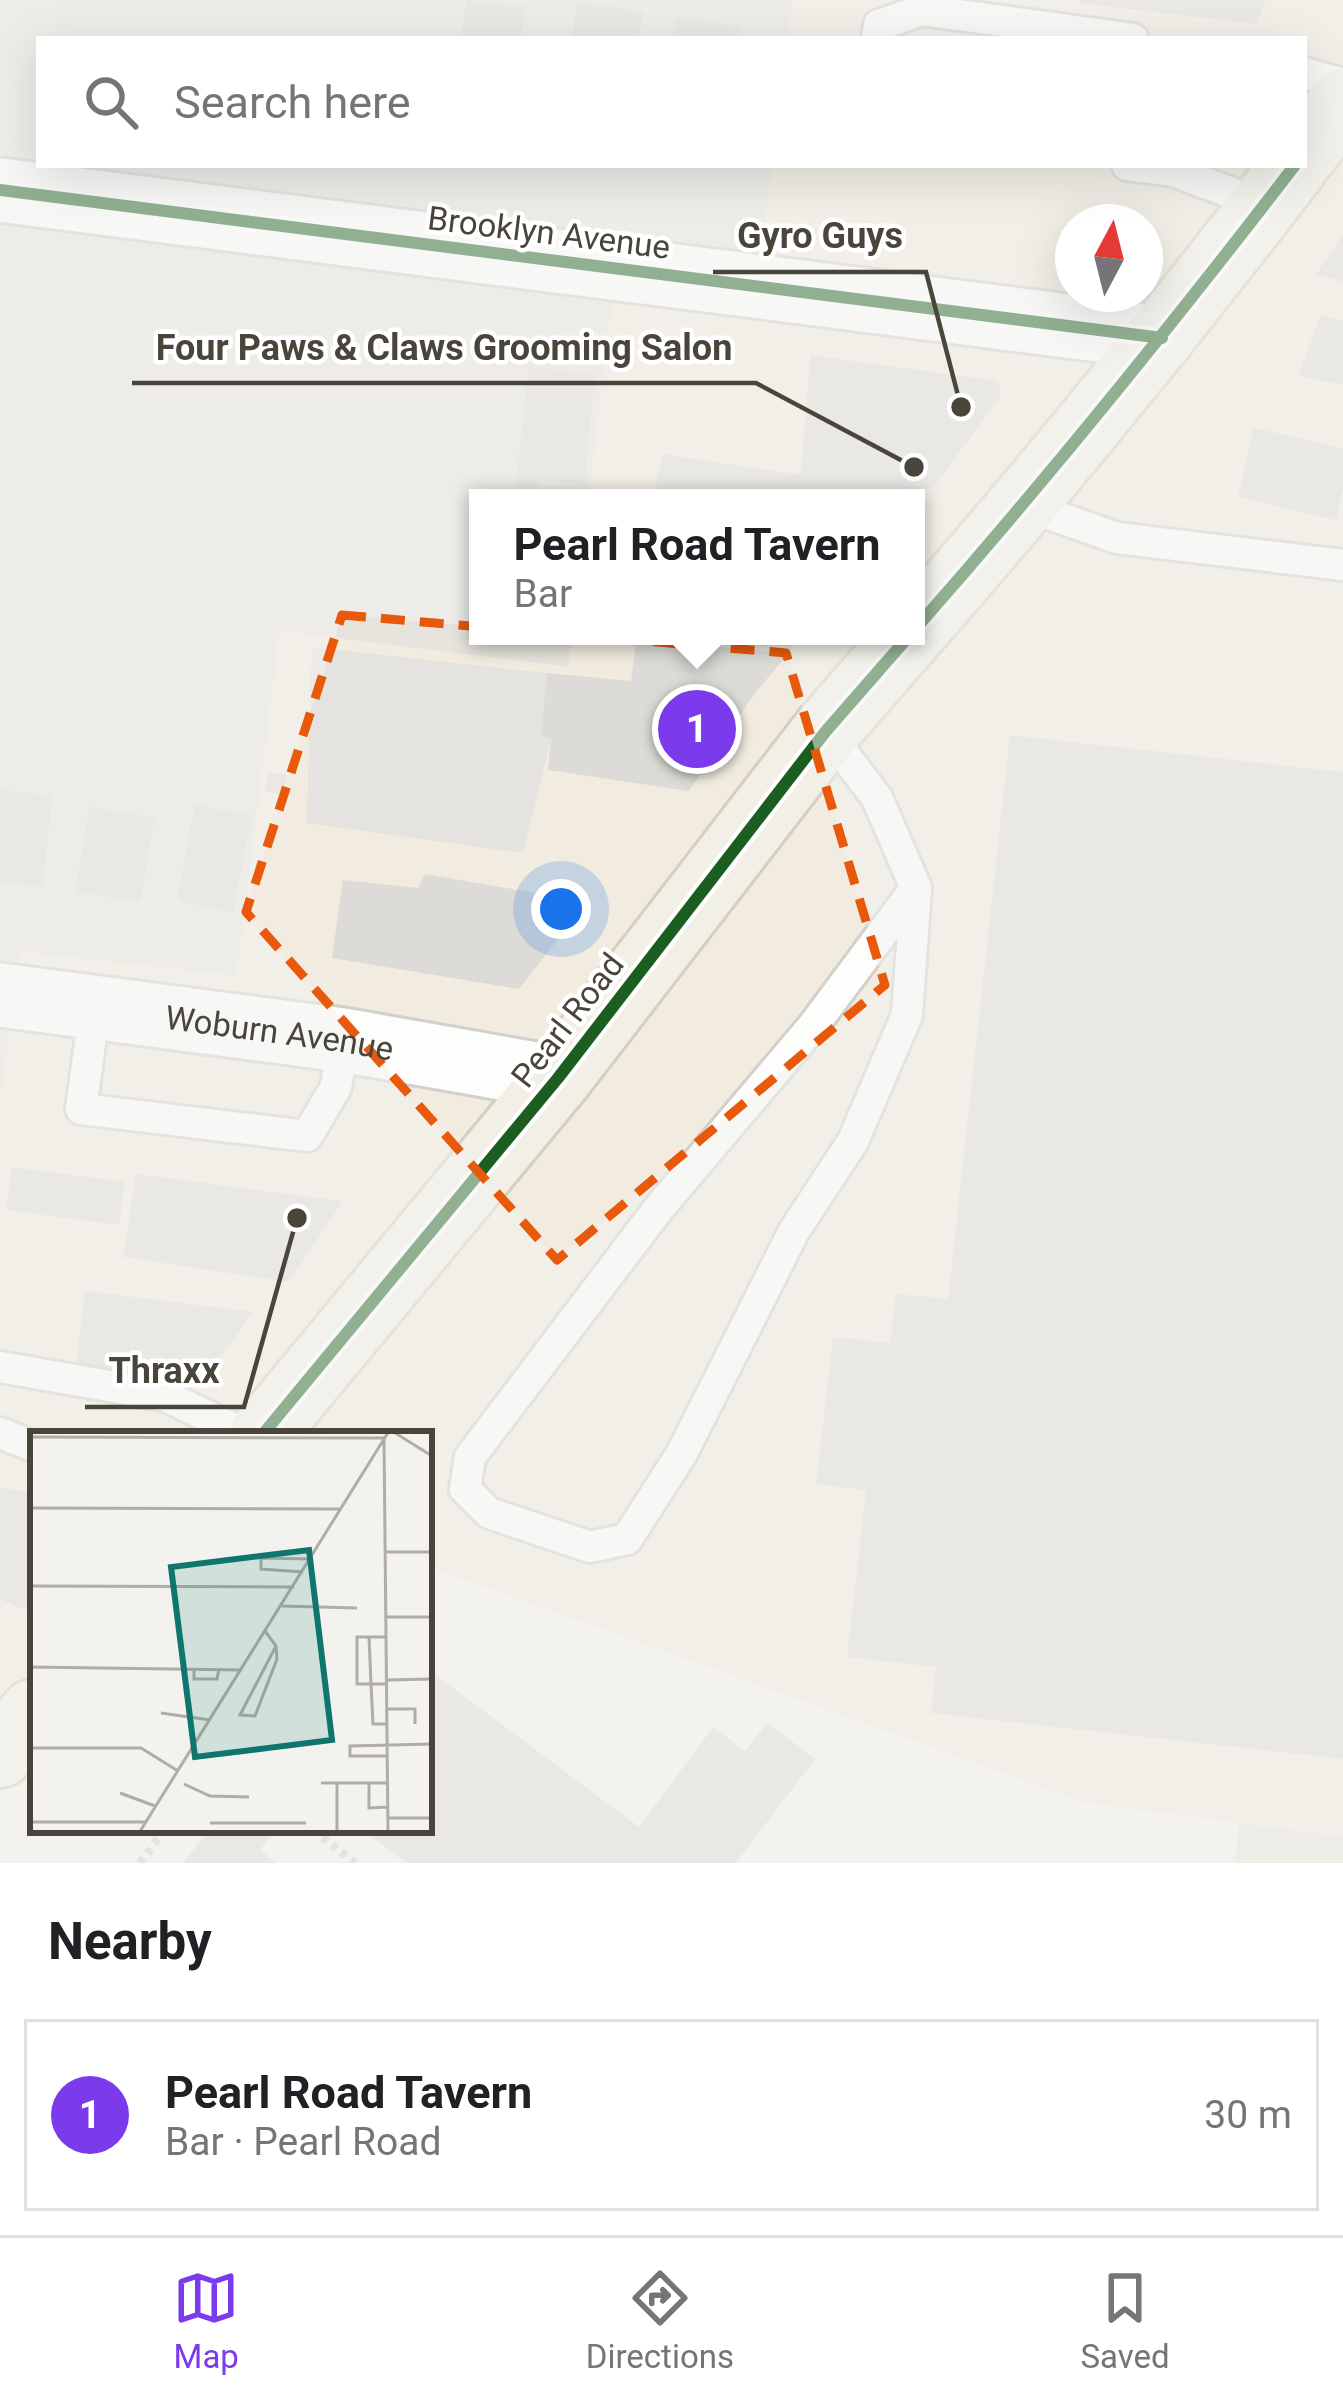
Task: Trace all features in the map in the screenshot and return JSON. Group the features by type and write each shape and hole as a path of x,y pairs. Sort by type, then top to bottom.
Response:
{"main road":[{"path":"1307,149 1343,102"},
{"path":"925,618 1162,338 1280,185"},
{"name":"Pearl Road","path":"265,1431 558,1078 826,731 901,645"},
{"path":"0,1754 30,1717"}],"street":[{"name":"Brooklyn Avenue","path":"0,190 1162,338"},
{"name":"Woburn Avenue","path":"0,994 343,1040 558,1078"}],"lane":[{"path":"877,36 879,25 922,10 1110,36"},
{"path":"1307,74 1343,84"},
{"path":"1150,168 1280,185"},
{"path":"1024,505 1117,538 1343,565"},
{"path":"826,731 878,798 916,888 907,1015 853,1141 794,1231 682,1453 627,1539 590,1547 489,1513 465,1489 470,1457 659,1208 813,1026 916,888"},
{"path":"95,1007 81,1109 307,1136 336,1087 343,1040"},
{"path":"0,1366 166,1396 238,1431"},
{"path":"0,1433 30,1445"}],"path":[{"path":"317,1833 355,1863"},
{"path":"140,1863 160,1836"}],"highlighted area":[{"path":"342,615 786,653 885,985 557,1260 246,912"}],"shaded area":[{"path":"0,0 793,0 788,36 36,36 36,168 772,168 757,286 616,269 590,489 469,489 469,645 571,645 569,667 280,632 237,977 22,952 0,1102"},
{"path":"793,0 1343,0 1343,1836 1086,1803 432,1568 432,1431 30,1431 30,1718 0,1754 0,1102 22,952 237,976 280,631 568,667 571,645 925,645 925,489 590,489 616,268 757,286 772,168 1307,168 1307,36 788,36"},
{"path":"311,647 547,673 541,735 551,739 523,853 307,823"},
{"path":"1239,1823 1343,1836 1343,1863 1235,1863"}],"building":[{"path":"466,0 525,6 521,36 461,36"},
{"path":"1079,0 1266,0 1256,24"},
{"path":"577,2 643,11 639,36 572,36"},
{"path":"677,18 739,27 738,36 674,36"},
{"path":"1343,234 1343,282 1316,274"},
{"path":"1320,315 1343,320 1343,385 1299,376"},
{"path":"810,355 998,381 1001,396 933,488 656,489 662,454 801,475"},
{"path":"529,367 595,374 584,484 538,480 537,489 516,489"},
{"path":"1254,428 1343,448 1343,490 1336,520 1238,497"},
{"path":"636,645 795,645 755,693 689,791 548,770 551,739 541,735 547,673 631,681"},
{"path":"1010,735 1343,772 1343,1759 931,1713 936,1667 847,1657 866,1490 816,1484 833,1337 890,1343 896,1294 948,1299"},
{"path":"268,772 288,775 284,795 265,792"},
{"path":"0,790 52,796 43,887 0,883"},
{"path":"195,805 252,815 233,912 177,901"},
{"path":"89,807 154,817 141,902 76,892"},
{"path":"425,874 587,902 519,989 332,958 343,880 418,888"},
{"path":"12,1167 125,1182 119,1225 6,1210"},
{"path":"136,1174 343,1201 289,1282 123,1257"},
{"path":"85,1291 253,1312 199,1387 75,1372"},
{"path":"0,1487 30,1492 30,1601 24,1610 0,1599"},
{"path":"432,1672 639,1827 713,1727 745,1751 767,1723 815,1759 736,1863 407,1863 367,1833 432,1833"},
{"path":"207,1833 273,1833 260,1850 276,1863 183,1863"}],"cycle path":[{"path":"925,618 1109,400 1293,168"},
{"path":"0,190 1162,338"},
{"path":"265,1431 558,1078 826,731 901,645"}],"place":[{"name":"Gyro Guys","path":"961,407"},
{"name":"Four Paws & Claws Grooming Salon","path":"914,467"},
{"name":"Pearl Road Tavern","path":"697,729"},
{"name":"Thraxx","path":"297,1218"}]}
